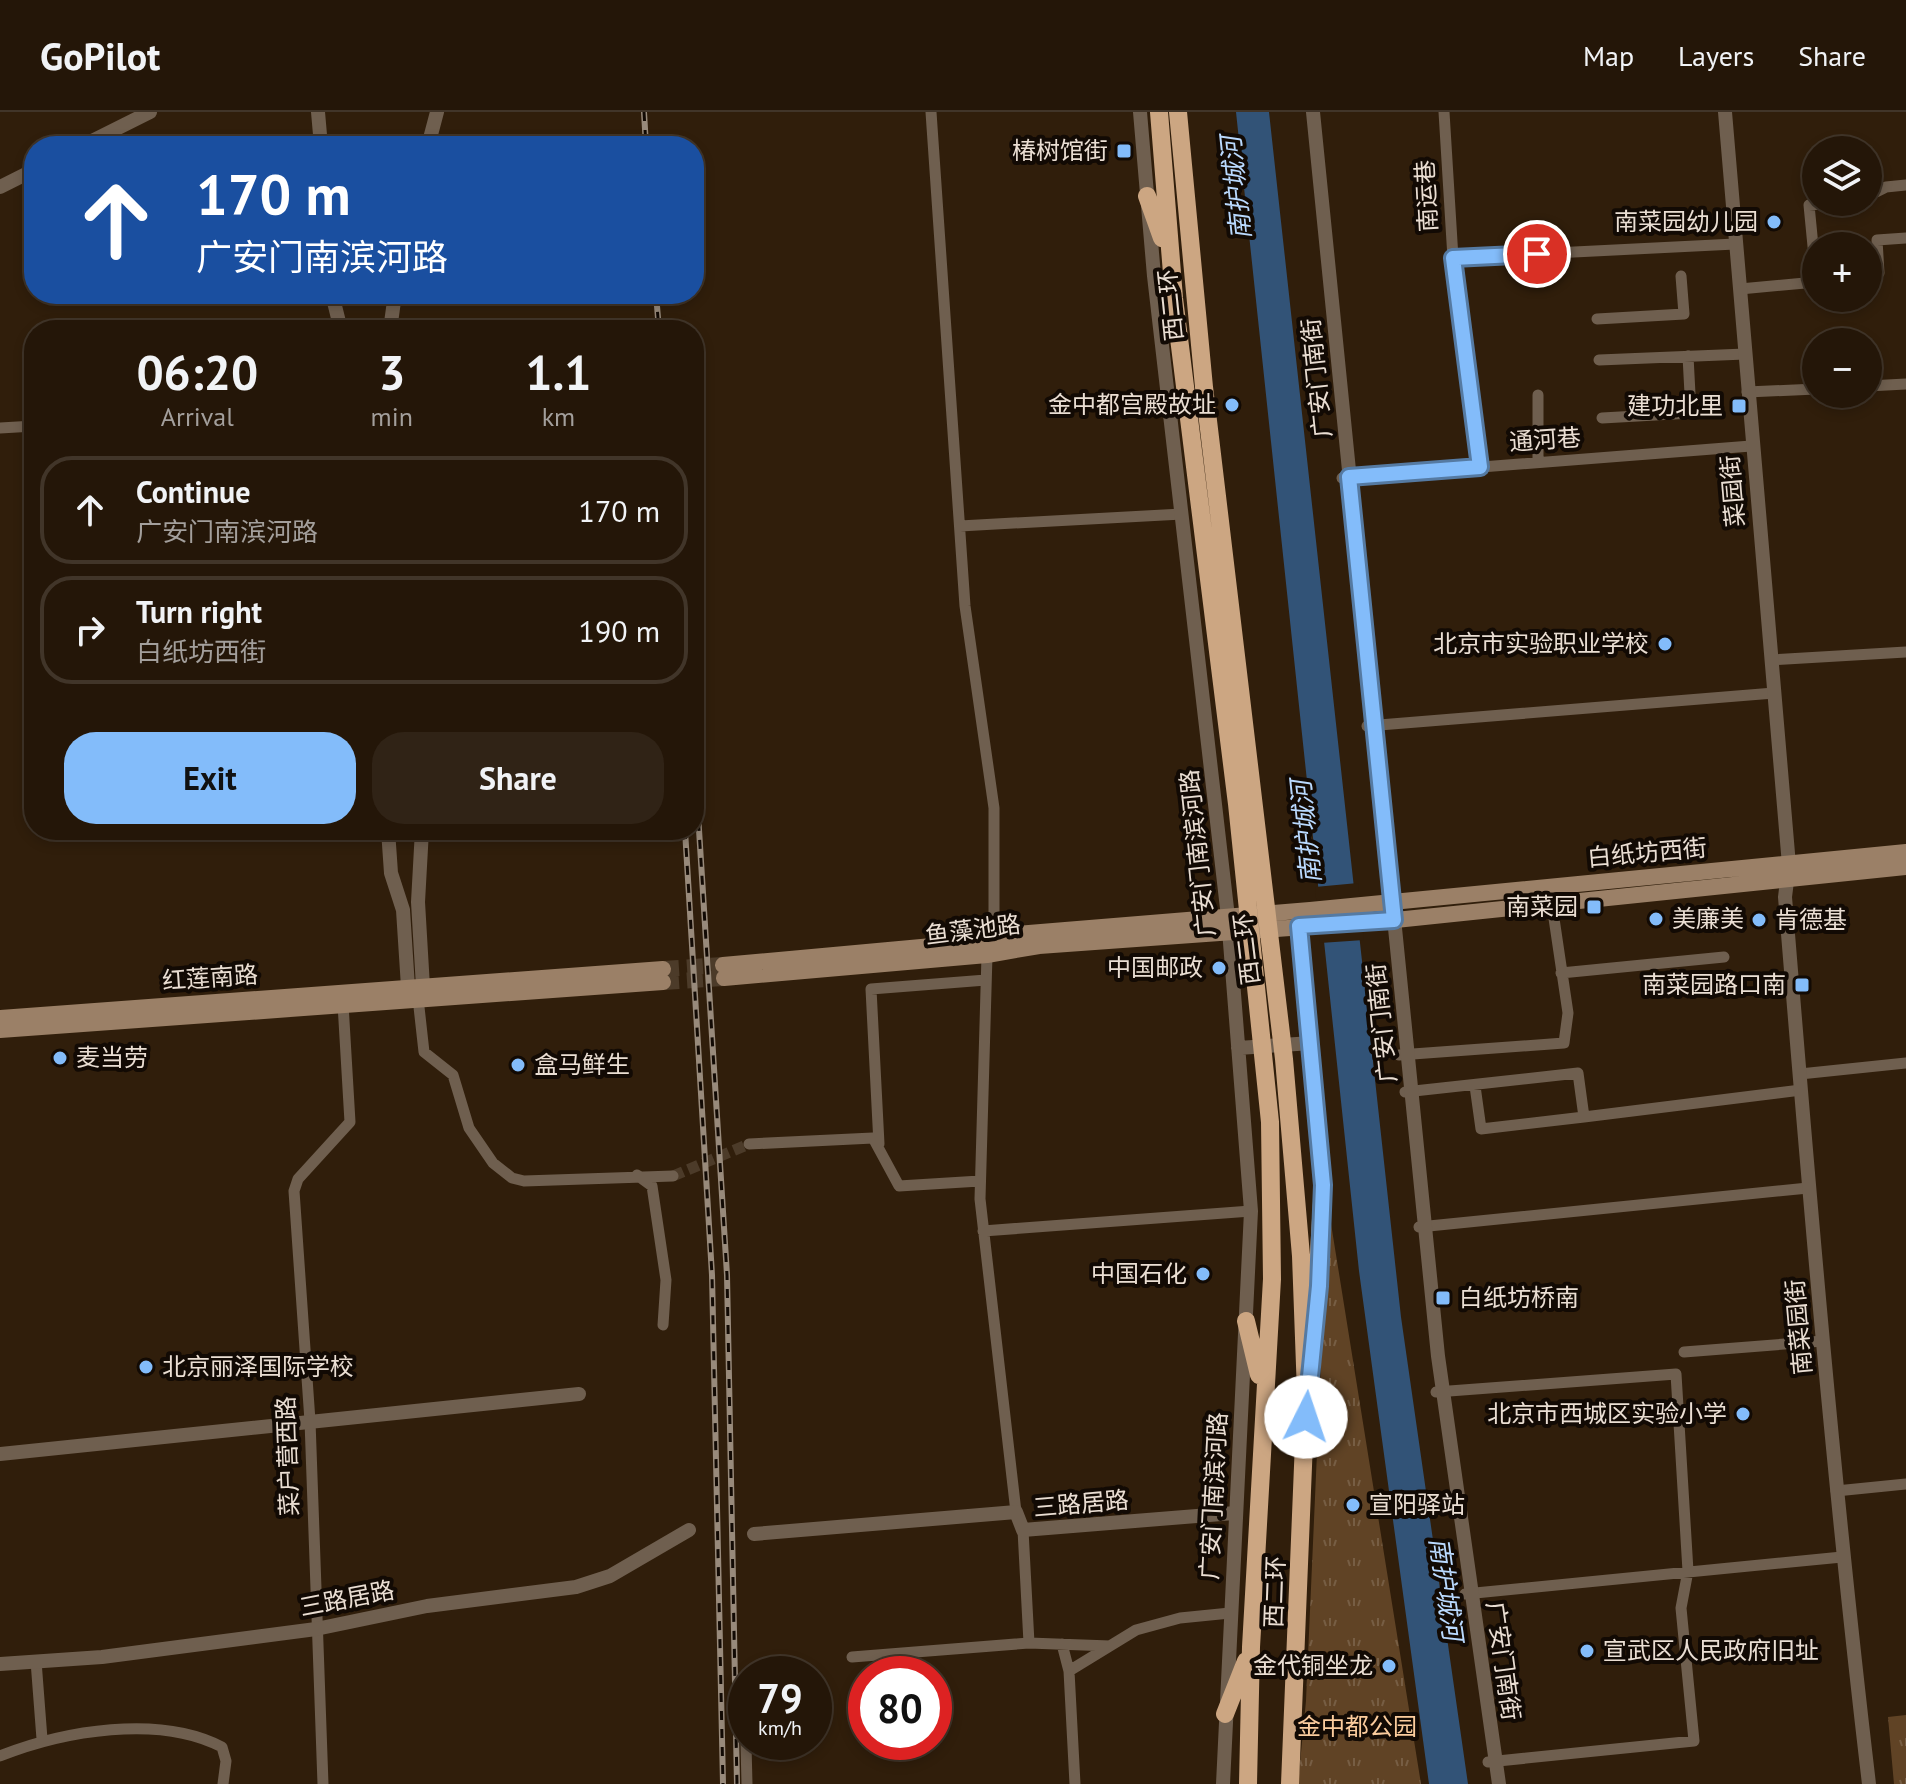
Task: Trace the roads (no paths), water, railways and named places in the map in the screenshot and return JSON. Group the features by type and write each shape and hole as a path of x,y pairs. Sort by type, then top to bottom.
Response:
{"highway":[{"name":"西二环","path":"1159,112 1171,262 1284,1059 1301,1256 1306,1393 1290,1784"},
{"name":"西二环","path":"1178,112 1246,803 1270,1122 1272,1227 1251,1647 1248,1784"},
{"path":"1147,196 1171,262"},
{"path":"1306,1393 1319,1286 1323,1185"},
{"path":"1246,1321 1263,1394"},
{"path":"1225,1714 1251,1647"}],"main road":[{"name":"白纸坊西街","path":"1383,911 1552,905 1788,874 1906,852"},
{"name":"白纸坊西街","path":"1307,921 1383,911 1788,874 1906,867"},
{"path":"1228,924 1307,921"},
{"name":"鱼藻池路","path":"1228,924 987,955 723,972 965,943 994,936 1228,924"},
{"path":"416,991 442,1000 663,975"},
{"name":"红莲南路","path":"0,1030 343,1004 416,991"},
{"name":"红莲南路","path":"0,1018 416,991"}],"street":[{"path":"102,136 150,112"},
{"path":"318,112 320,136"},
{"path":"431,136 437,112"},
{"path":"931,112 965,606 994,808 994,936"},
{"name":"广安门南滨河路","path":"1140,112 1228,924 1251,1211 1223,1784"},
{"name":"广安门南街","path":"1306,112 1370,726 1383,911 1408,1091 1439,1392 1492,1762 1499,1784"},
{"name":"广安门南街","path":"1313,112 1345,477"},
{"name":"南运巷","path":"1444,112 1453,258 1480,467"},
{"name":"菜园街","path":"1725,112 1788,874"},
{"path":"0,187 24,175"},
{"path":"1882,189 1906,185"},
{"path":"1882,240 1906,238"},
{"path":"1453,258 1735,244"},
{"path":"1597,319 1684,314 1681,276"},
{"path":"1740,289 1802,283"},
{"path":"1599,360 1745,354"},
{"path":"1602,418 1691,413 1688,356"},
{"path":"1882,385 1906,384"},
{"path":"1747,392 1802,390"},
{"path":"1538,395 1538,462"},
{"path":"0,428 24,427"},
{"name":"通河巷","path":"1345,477 1751,446"},
{"path":"960,526 1182,514"},
{"path":"1771,660 1906,652"},
{"path":"1370,726 1774,693"},
{"path":"389,840 391,873 403,910 424,1052 453,1075 469,1128 493,1163 512,1178 524,1181 636,1174 673,1176"},
{"path":"416,991 421,840"},
{"name":"南菜园街","path":"1788,874 1785,897 1808,1188 1842,1557 1869,1784"},
{"path":"1403,1055 1564,1043 1568,1013 1552,905"},
{"path":"1307,921 1323,1185"},
{"path":"987,955 980,1181 983,1231 1016,1512"},
{"path":"1561,973 1724,957"},
{"path":"879,1144 871,989 986,980"},
{"name":"菜户营西路","path":"323,1784 310,1421 294,1191 298,1179 350,1122 343,1004"},
{"path":"1238,1048 1312,1043"},
{"path":"1800,1074 1906,1063"},
{"path":"1408,1091 1578,1073 1584,1117"},
{"path":"1475,1086 1481,1129 1801,1090"},
{"path":"749,1144 873,1138 879,1144 899,1186 980,1181"},
{"path":"636,1174 652,1186 659,1217 666,1280 662,1297 663,1325"},
{"path":"1422,1227 1808,1188"},
{"path":"983,1231 1251,1211"},
{"path":"1684,1352 1823,1341"},
{"path":"1439,1392 1676,1374 1688,1571 1682,1586 1681,1608 1694,1741 1492,1762"},
{"path":"0,1454 579,1394"},
{"path":"1836,1491 1906,1484"},
{"name":"三路居路","path":"754,1534 1016,1512 1023,1530 1234,1513"},
{"name":"三路居路","path":"0,1664 111,1656 316,1629 427,1606 590,1584 610,1576 689,1530"},
{"path":"1023,1530 1029,1643"},
{"path":"1468,1594 1842,1557"},
{"path":"1069,1671 1136,1630 1166,1622 1230,1613"},
{"path":"865,1656 1029,1643 1111,1646"},
{"path":"1062,1644 1069,1671 1075,1784"},
{"path":"36,1661 42,1739"},
{"path":"0,1756 42,1739 97,1731 184,1734 222,1747 226,1761 223,1784"},
{"path":"746,1760 747,1784"},
{"name":"广安门南街","path":"1491,1784 1492,1762"}],"water":[{"path":"1236,112 1269,112 1401,1317 1468,1784 1429,1784 1359,1271"}],"tunnel":[{"path":"663,969 723,965"},
{"path":"663,982 724,978"},
{"path":"673,1176 749,1144"}],"railway":[{"path":"644,112 645,136"},
{"path":"657,304 658,320"},
{"path":"686,840 712,1275 723,1784"},
{"path":"700,840 727,1275 737,1784"}],"place":[{"name":"椿树馆街","path":"1124,151"},
{"name":"南菜园幼儿园","path":"1774,222"},
{"name":"金中都宫殿故址","path":"1232,405"},
{"name":"建功北里","path":"1739,406"},
{"name":"北京市实验职业学校","path":"1665,644"},
{"name":"南菜园","path":"1594,907"},
{"name":"美廉美","path":"1656,919"},
{"name":"肯德基","path":"1759,920"},
{"name":"中国邮政","path":"1219,968"},
{"name":"南菜园路口南","path":"1802,985"},
{"name":"麦当劳","path":"60,1058"},
{"name":"盒马鲜生","path":"518,1065"},
{"name":"中国石化","path":"1203,1274"},
{"name":"白纸坊桥南","path":"1443,1298"},
{"name":"北京丽泽国际学校","path":"146,1367"},
{"name":"北京市西城区实验小学","path":"1743,1414"},
{"name":"宣阳驿站","path":"1353,1505"},
{"name":"宣武区人民政府旧址","path":"1587,1651"},
{"name":"金代铜坐龙","path":"1389,1666"}],"water label":[{"name":"南护城河","path":"1236,188"},
{"name":"南护城河","path":"1306,832"},
{"name":"南护城河","path":"1446,1589"}],"park label":[{"name":"金中都公园","path":"1357,1727"}]}
